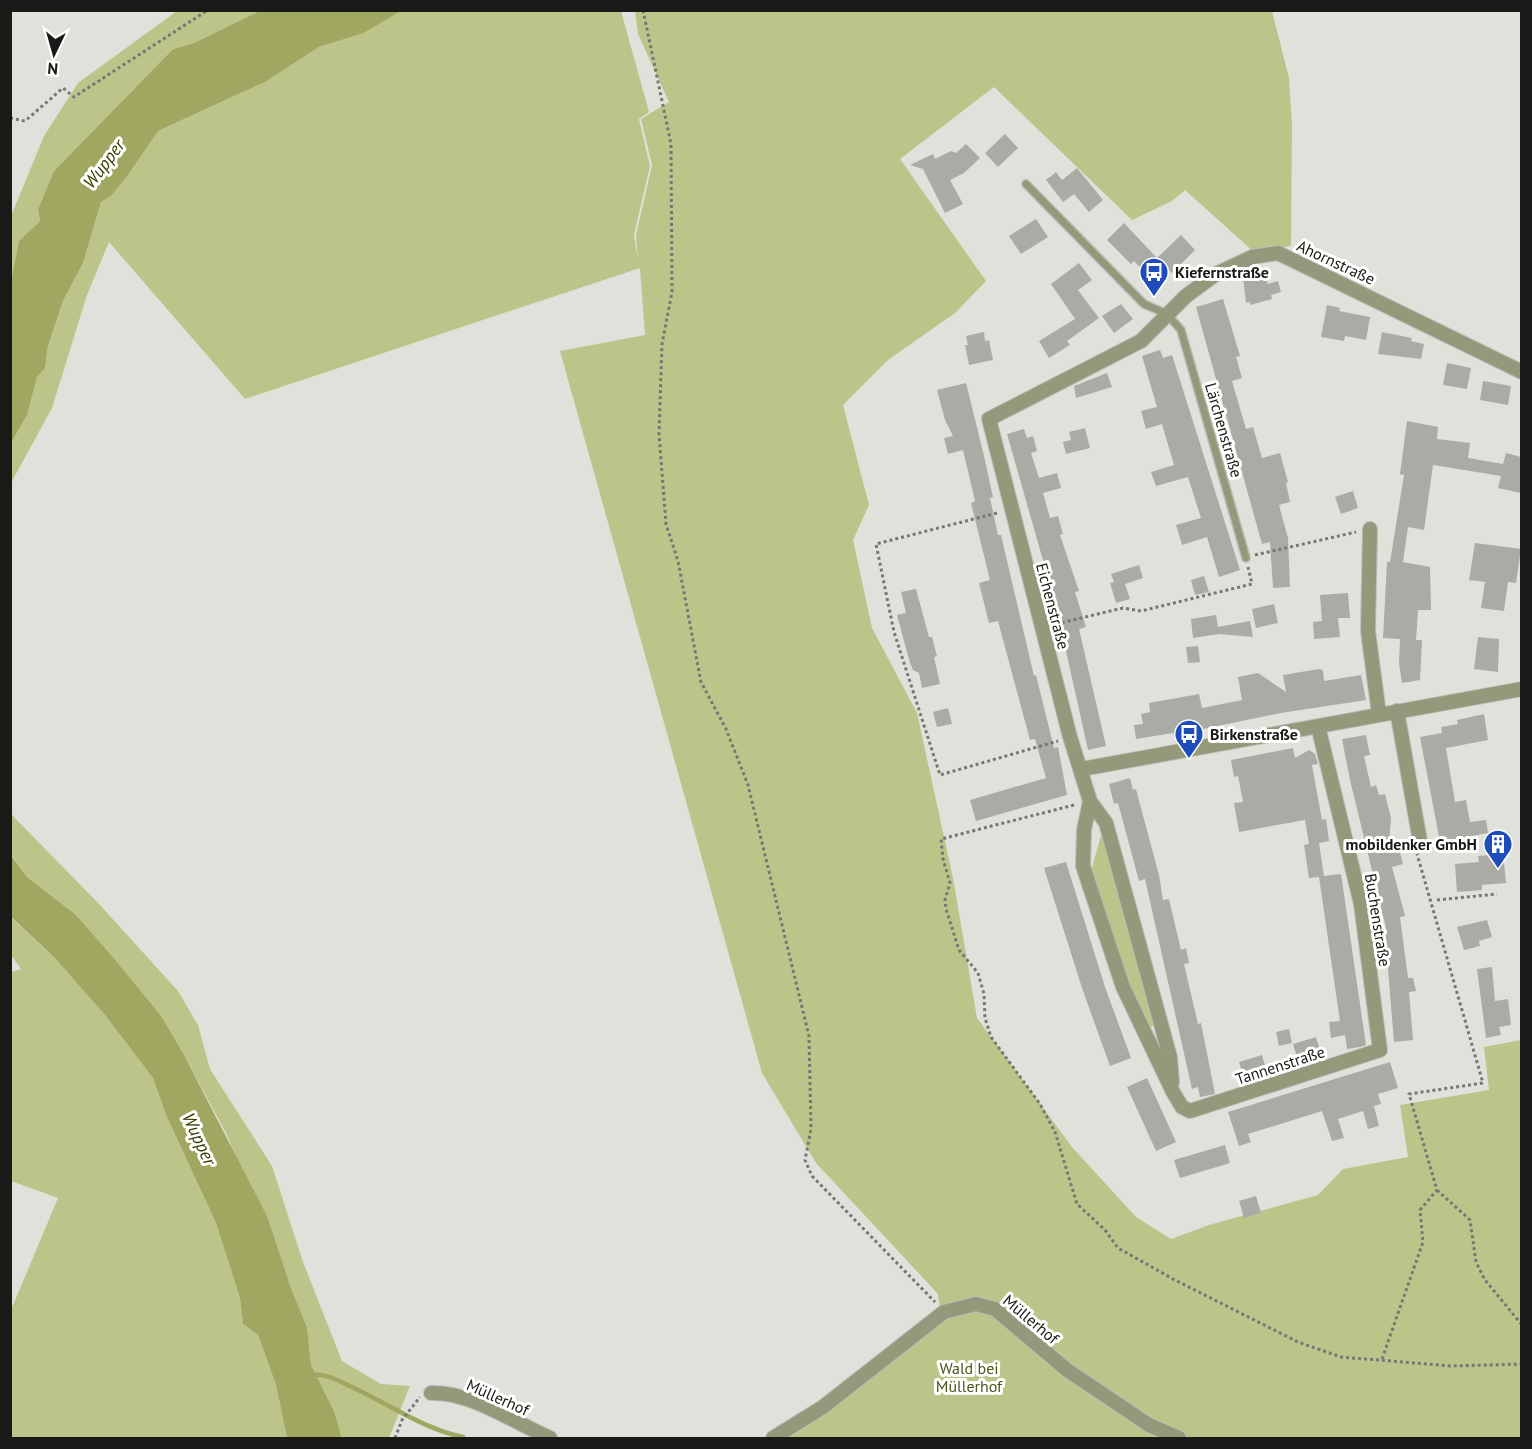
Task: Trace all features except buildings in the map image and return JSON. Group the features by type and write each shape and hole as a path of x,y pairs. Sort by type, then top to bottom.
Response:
{"street":[{"name":"Ahornstraße","path":"989,419 1141,341 1167,314 1216,274 1252,257 1278,253 1521,372"},
{"name":"Eichenstraße","path":"989,419 1070,737 1082,769 1090,801 1106,823 1170,1057 1173,1092"},
{"path":"1370,529 1368,631 1379,714"},
{"path":"1082,769 1521,689"},
{"path":"1397,711 1420,841"},
{"name":"Buchenstraße","path":"1318,726 1361,904 1380,1050"},
{"name":"Eichenstraße","path":"1090,801 1084,830 1083,866 1123,987 1173,1092 1182,1107 1190,1111"},
{"name":"Tannenstraße","path":"1190,1111 1380,1050"},
{"name":"Müllerhof","path":"772,1438 823,1407 945,1312 970,1305 990,1306 1067,1370 1149,1425 1179,1438"},
{"name":"Müllerhof","path":"431,1393 445,1393 469,1400 550,1438"}],"lane":[{"path":"1026,184 1144,304 1167,314"},
{"name":"Lärchenstraße","path":"1167,314 1181,330 1246,558"}],"path":[{"path":"10,118 25,121 63,88 74,97 208,10"},
{"path":"642,10 671,144 672,292 663,344 659,434 666,524 678,561 701,682 726,729 748,785 809,1036 811,1129 805,1160 812,1176 945,1312"},
{"path":"1011,509 876,544 894,632 940,775 1070,737"},
{"path":"1041,628 1124,608 1141,611 1252,584 1246,558 1370,529"},
{"path":"1090,801 940,839 950,883 945,900 946,909 959,950 978,973 984,994 985,1018 991,1037 1040,1104 1055,1132 1077,1204 1105,1230 1118,1248 1183,1284 1298,1342 1341,1358 1382,1359 1451,1366 1521,1364"},
{"path":"1420,841 1416,846 1420,868 1483,1083 1409,1094 1437,1190 1470,1220 1476,1262 1485,1280 1521,1325"},
{"path":"1437,900 1497,894"},
{"path":"1382,1359 1423,1242 1420,1210 1437,1190"},
{"path":"395,1438 402,1419 410,1407"}],"green space":[{"path":"177,11 262,11 194,43 173,49 54,171 38,209 40,221 19,241 11,282 11,216 44,136 78,83"},
{"name":"Wald bei Müllerhof","path":"401,11 621,11 649,112 639,119 650,166 634,235 638,260 636,235 652,165 641,119 669,102 638,34 635,11 1272,11 1289,78 1292,125 1291,246 1254,252 1185,190 1172,201 1132,220 994,87 900,159 986,281 955,313 888,360 843,405 869,505 853,540 872,628 917,713 953,878 977,1018 1072,1147 1136,1217 1171,1239 1209,1225 1318,1195 1343,1169 1408,1157 1400,1105 1489,1090 1484,1047 1521,1040 1521,1438 784,1438 942,1323 938,1294 816,1163 762,1073 560,351 645,335 640,268 245,399 109,242 87,295 52,408 11,483 11,443 27,415 37,376 45,368 48,346 63,301 83,263 101,202 110,197 158,131 265,82 319,47 364,33"},
{"path":"10,813 100,905 178,991 198,1025 210,1069 272,1166 303,1262 342,1361 381,1384 410,1386 389,1438 342,1438 334,1411 311,1365 307,1327 291,1288 268,1218 237,1161 227,1135 184,1055 134,984 75,914 27,877 11,854"},
{"path":"1103,828 1156,1024 1148,1028 1117,955 1091,871"},
{"path":"10,917 53,956 105,1015 153,1078 166,1115 216,1223 240,1298 243,1324 258,1335 276,1385 287,1438 11,1438 11,1310 58,1198 11,1181 11,972 21,969 11,955"}],"water":[{"name":"Wupper","path":"262,10 401,11 364,33 319,47 265,82 158,131 127,176 110,197 101,202 83,263 63,301 48,346 45,368 37,377 27,415 11,443 11,282 19,241 40,221 38,209 54,171 173,49 194,43"},
{"name":"Wupper","path":"10,854 27,877 75,914 111,955 161,1016 184,1055 268,1218 291,1288 307,1327 311,1365 334,1411 342,1438 287,1438 276,1385 258,1335 243,1324 240,1298 216,1223 166,1115 153,1078 105,1015 53,956 11,917"}],"waterway":[{"path":"312,1375 335,1379 435,1429 463,1437"}],"place":[{"name":"Kiefernstraße","path":"1154,298"},
{"name":"Birkenstraße","path":"1189,760"},
{"name":"mobildenker GmbH","path":"1498,870"}]}
